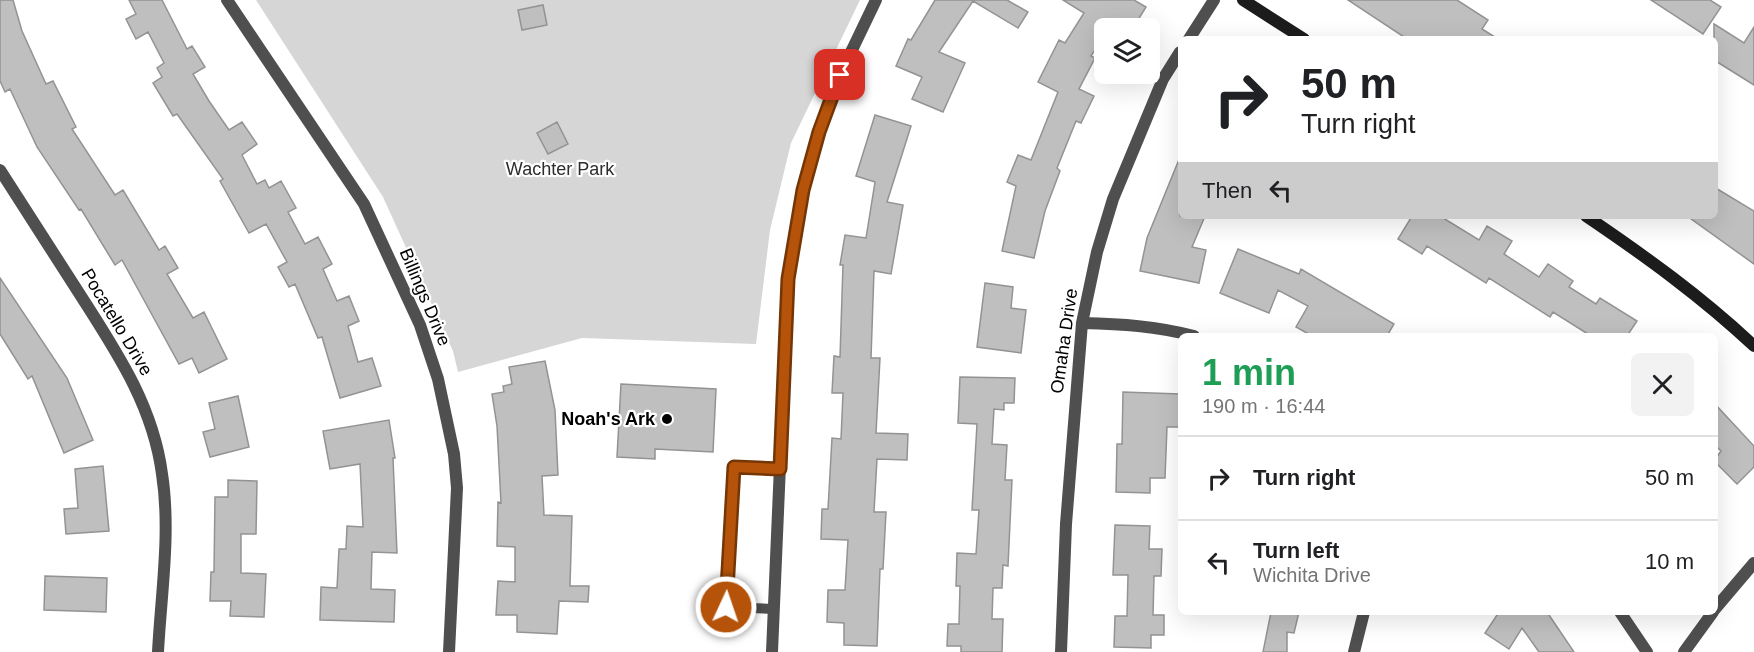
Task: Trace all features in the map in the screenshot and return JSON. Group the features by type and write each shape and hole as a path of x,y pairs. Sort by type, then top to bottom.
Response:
{"street":[{"name":"Billings Drive","path":"227,0 364,204 420,325 438,379 454,454 457,488 449,652"},
{"path":"772,652 788,279 803,190 819,132 840,75 876,0"},
{"path":"1191,36 1214,0"},
{"path":"1243,0 1299,36"},
{"name":"Omaha Drive","path":"1061,652 1066,524 1082,323 1096,252 1113,199 1163,79 1178,55"},
{"name":"Pocatello Drive","path":"0,170 125,365 142,400 155,436 162,474 165,513 158,652"},
{"path":"1590,219 1655,263 1723,317 1754,346"},
{"path":"1082,323 1124,323 1182,333"},
{"path":"1718,606 1754,563"},
{"path":"1354,652 1363,615"},
{"path":"1622,615 1647,652"},
{"path":"1684,652 1711,615"}],"lane":[{"path":"774,609 726,607 734,467 780,469"}],"green space":[{"name":"Wachter Park","path":"256,0 860,0 791,143 770,230 756,344 582,338 458,372 453,351 383,197"}],"building":[{"path":"0,0 13,0 22,31 46,84 53,81 76,127 72,129 115,195 123,190 159,250 165,246 178,268 167,274 193,318 204,312 227,359 199,373 192,358 179,364 122,260 115,265 81,209 79,210 37,147 10,89 5,92 0,81"},
{"path":"129,0 162,0 187,49 192,46 205,67 193,74 209,101 229,130 242,122 257,144 242,155 257,184 265,180 269,188 281,181 296,208 288,212 305,244 318,237 332,264 323,269 337,301 349,296 359,321 348,326 358,362 372,358 381,386 340,398 322,337 318,338 295,284 289,287 278,267 287,262 266,224 249,233 220,181 223,179 177,114 173,116 153,83 162,77 157,68 164,63 148,32 136,39 126,19 136,14"},
{"path":"935,0 1007,0 1028,12 1018,28 973,1 939,52 965,63 943,112 912,99 922,77 896,66 908,39 911,40"},
{"path":"1063,0 1134,0 1146,7 1139,18 1094,18 1094,51 1091,56 1094,60 1079,89 1094,96 1081,123 1076,121 1057,168 1060,171 1045,211 1034,258 1002,251 1016,186 1007,182 1018,155 1031,160 1058,92 1038,82 1059,40 1065,43 1084,13"},
{"path":"1348,0 1457,0 1488,20 1482,29 1493,36 1402,36"},
{"path":"1651,0 1710,0 1721,7 1703,34"},
{"path":"543,5 547,25 522,30 518,10"},
{"path":"1714,24 1744,43 1754,27 1754,85 1718,62 1718,36 1714,36"},
{"path":"875,115 911,126 887,202 903,205 891,274 874,271 871,358 880,358 876,433 908,434 907,460 877,459 874,512 886,512 883,569 880,569 877,646 844,645 844,623 827,622 828,590 845,590 848,540 821,539 822,509 828,509 832,438 841,439 843,393 832,393 834,356 840,357 843,265 840,265 845,235 866,238 875,182 856,176"},
{"path":"557,122 568,144 548,154 537,133"},
{"path":"1178,162 1178,219 1204,219 1192,247 1206,250 1199,283 1140,271 1147,238"},
{"path":"1718,189 1754,211 1754,264 1691,219 1718,219"},
{"path":"1410,219 1445,219 1479,240 1487,226 1512,241 1504,254 1539,277 1548,264 1573,281 1569,287 1596,304 1600,298 1637,321 1629,333 1586,333 1553,312 1550,317 1489,278 1486,283 1427,246 1422,254 1398,239"},
{"path":"1238,249 1299,274 1301,269 1394,324 1389,333 1307,333 1296,327 1308,306 1278,290 1269,313 1220,293"},
{"path":"0,278 67,378 93,440 64,453 32,376 28,379 0,334"},
{"path":"985,283 1013,287 1011,308 1026,310 1021,353 977,347"},
{"path":"545,361 555,410 558,475 542,476 544,515 572,516 570,586 589,586 588,602 559,601 557,634 517,632 517,615 496,615 498,581 515,582 515,547 497,546 498,502 501,503 497,426 492,394 504,392 503,386 512,384 509,367"},
{"path":"960,377 1015,378 1014,403 1004,403 1004,410 994,409 992,444 1007,445 1005,480 1012,480 1008,566 1003,565 1002,588 993,588 992,619 1003,619 1002,652 961,652 961,646 947,646 948,624 959,624 960,586 956,586 957,553 976,554 979,510 972,510 977,424 958,423"},
{"name":"Noah's Ark","path":"621,384 716,389 713,452 655,449 655,459 617,457"},
{"path":"1123,392 1178,394 1178,427 1167,427 1165,478 1150,478 1150,493 1116,492 1117,444 1122,444"},
{"path":"238,396 249,447 210,457 203,432 215,429 209,403"},
{"path":"1718,407 1754,446 1754,467 1737,484 1718,465 1718,455 1721,451 1718,448"},
{"path":"389,420 395,458 393,458 397,553 372,552 371,589 395,590 394,622 320,620 321,587 337,588 339,549 346,549 347,526 363,527 360,464 330,469 323,431"},
{"path":"103,466 109,531 66,534 64,509 78,508 75,469"},
{"path":"228,480 257,481 256,534 241,534 241,573 266,574 264,617 230,616 231,601 210,601 211,572 214,572 215,497 228,497"},
{"path":"1115,525 1150,526 1149,549 1162,549 1161,576 1154,576 1153,615 1164,615 1164,635 1151,635 1151,648 1114,647 1115,616 1127,616 1128,575 1113,575"},
{"path":"45,576 107,578 106,612 44,610"},
{"path":"1270,615 1298,615 1294,633 1287,632 1287,652 1263,652"},
{"path":"1497,615 1549,615 1574,652 1539,652 1522,628 1509,649 1485,633"}],"place":[{"name":"Noah's Ark","path":"667,419"}],"route":[{"path":"726,607 734,467 780,469 788,279 803,190 819,132 840,75"}]}
